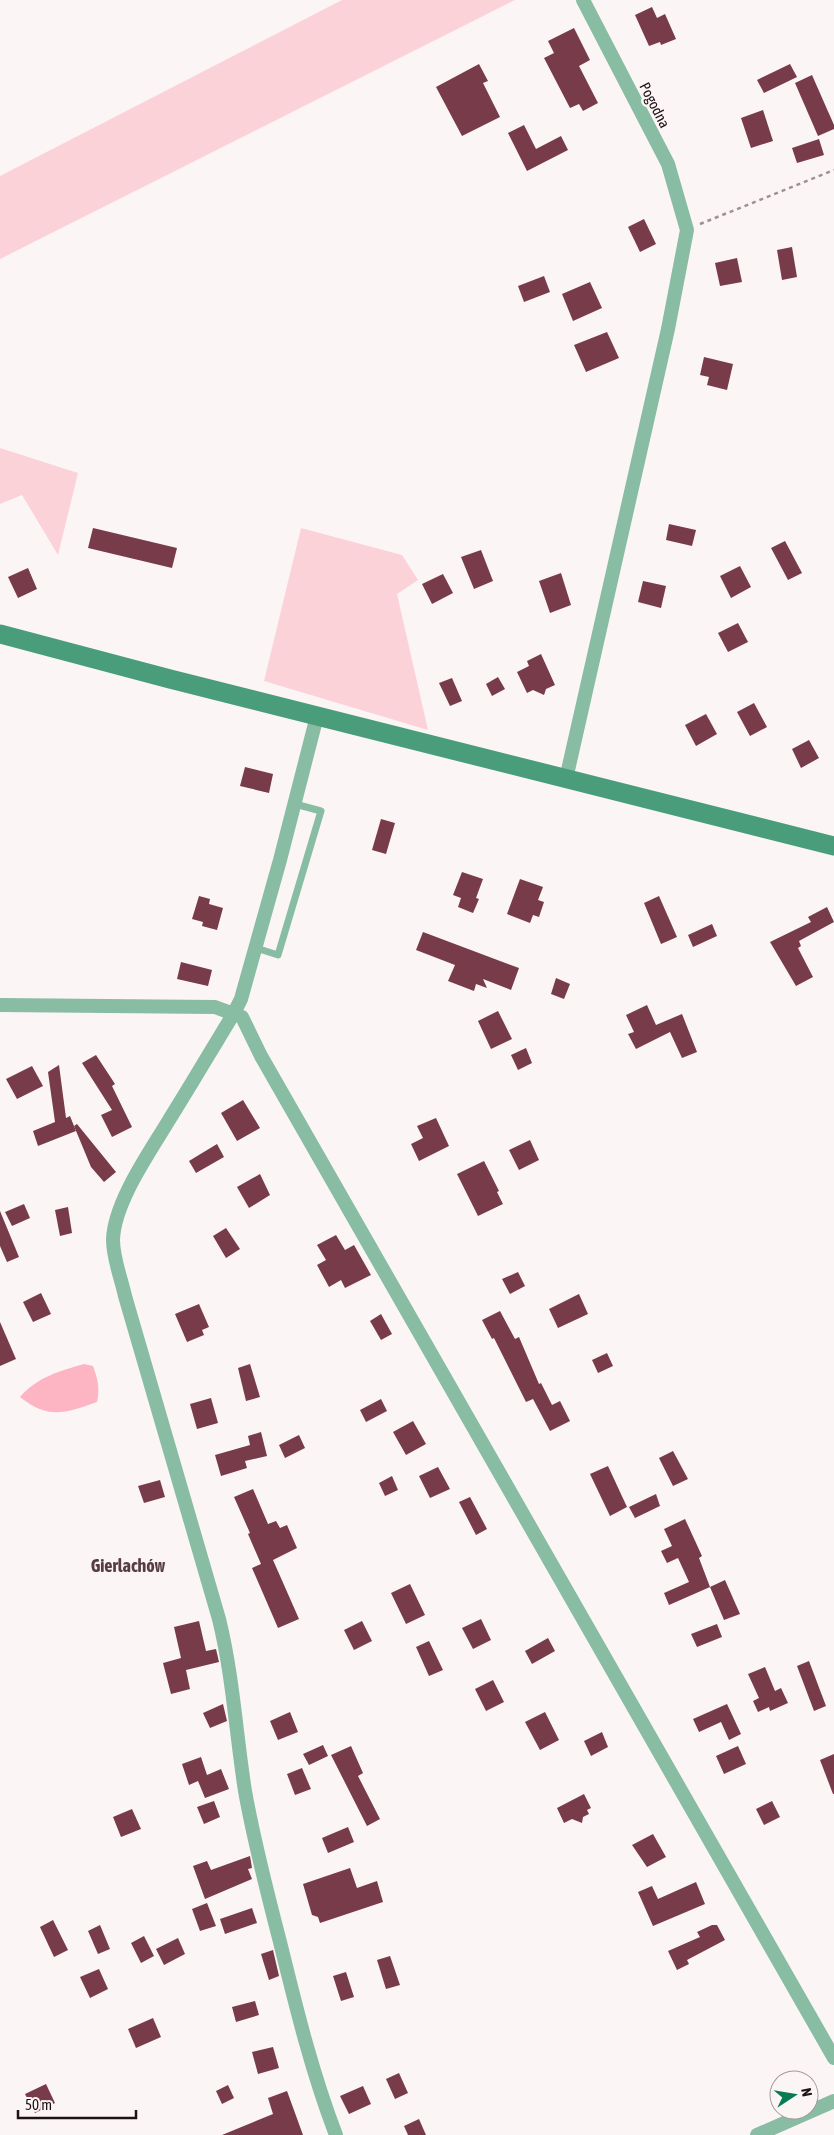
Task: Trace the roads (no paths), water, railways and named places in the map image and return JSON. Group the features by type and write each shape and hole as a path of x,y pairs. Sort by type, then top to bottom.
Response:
{"main road":[{"path":"0,634 834,846"}],"street":[{"name":"Pogodna","path":"566,779 668,329 687,230 668,164 583,0"},
{"path":"317,716 247,981 234,1013 138,1172 120,1208 113,1240 114,1253 125,1296 219,1619 227,1653 253,1833 293,1995 336,2135"},
{"path":"0,1005 214,1007 242,1016 261,1056 834,2058"},
{"path":"758,2135 834,2101"}],"lane":[{"path":"256,948 278,955 321,811 295,804"}],"district":[{"name":"Gierlachów","path":"128,1565"}]}
